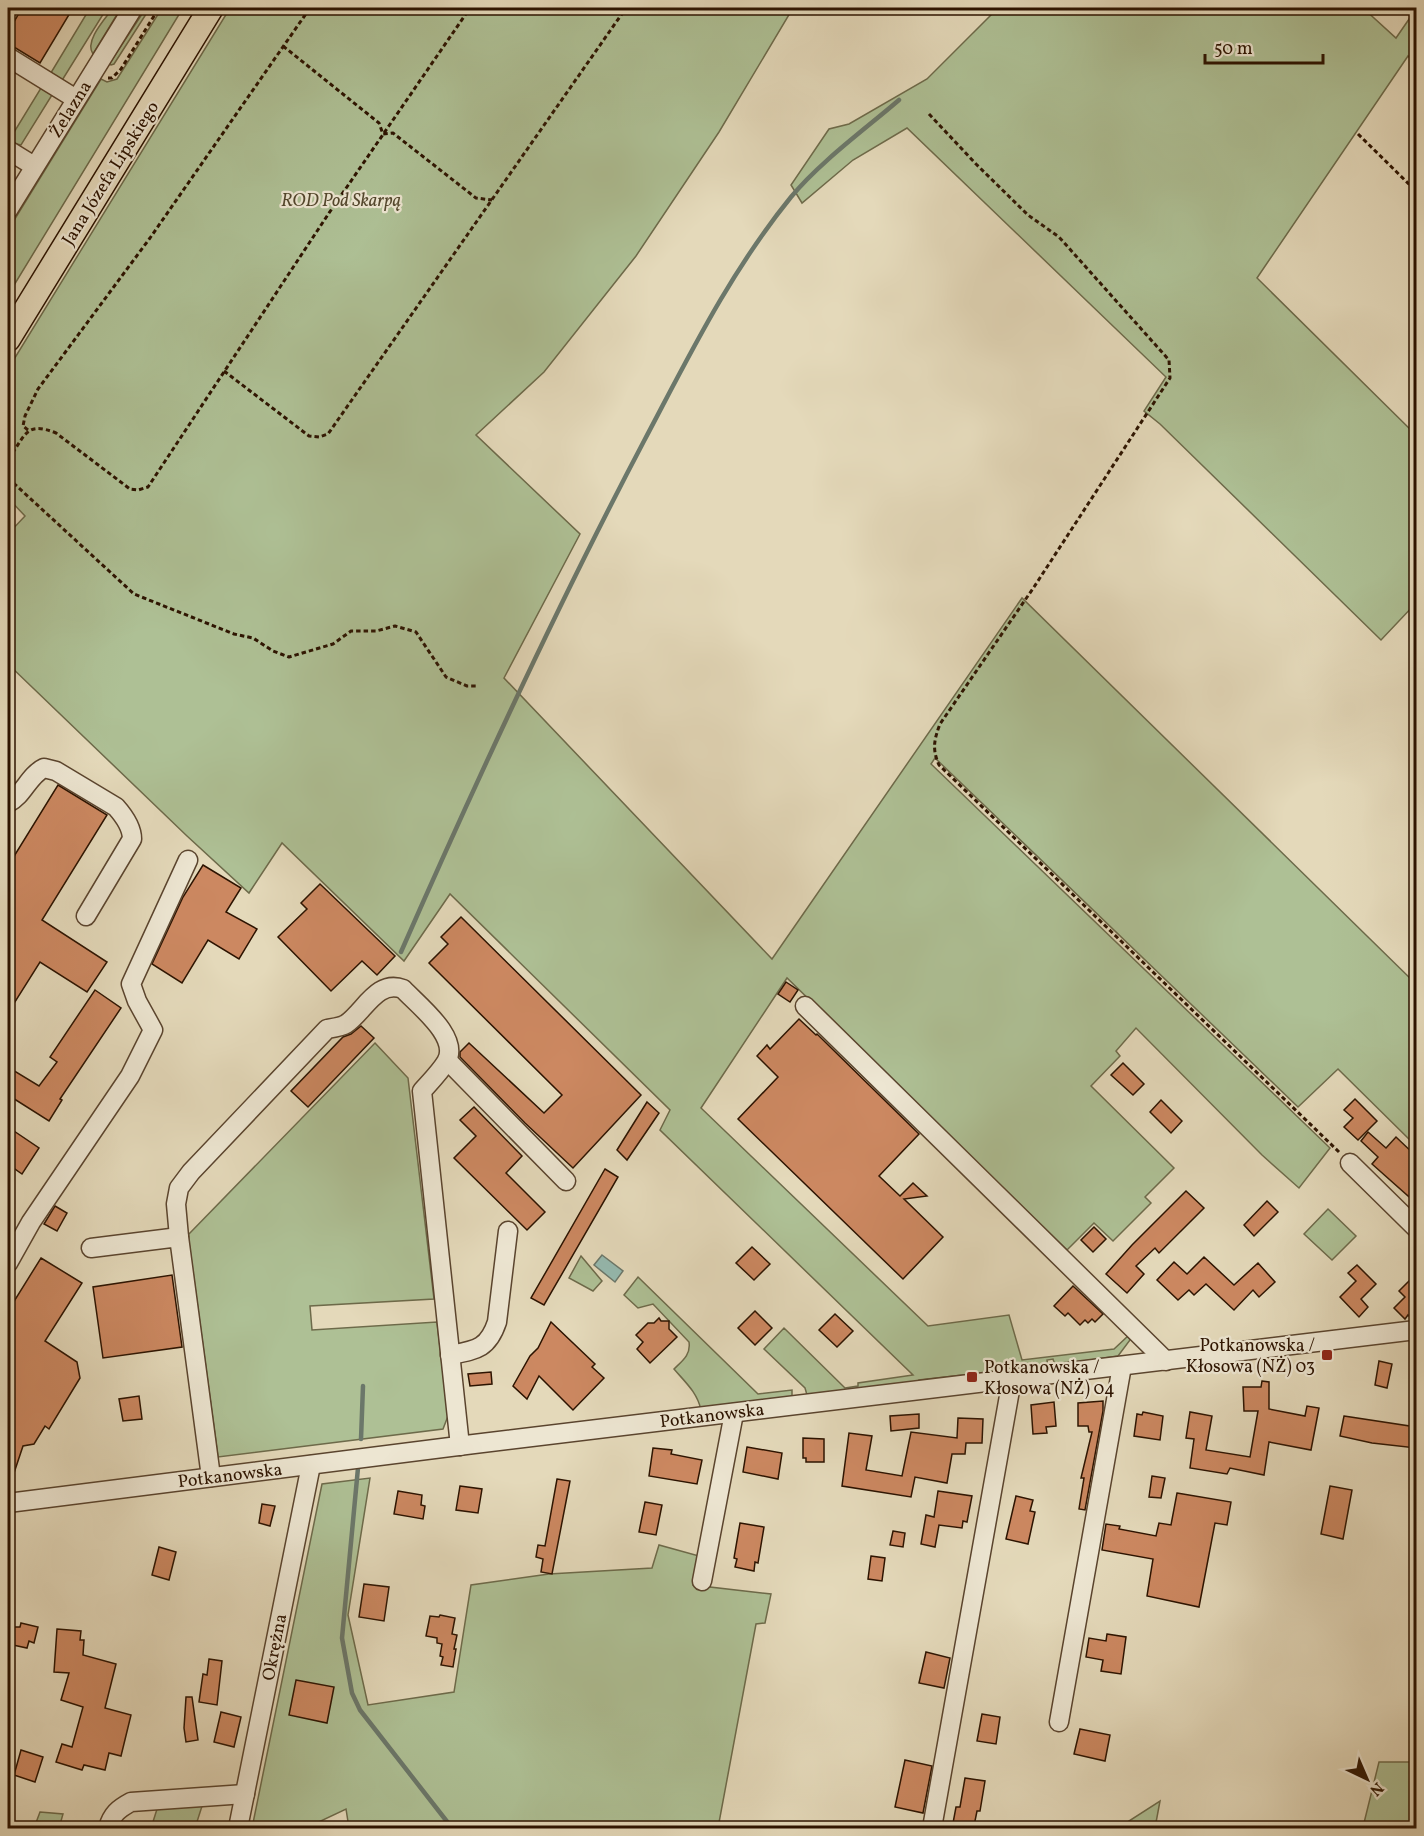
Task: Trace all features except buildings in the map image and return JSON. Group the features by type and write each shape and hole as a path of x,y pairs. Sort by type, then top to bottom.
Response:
{"main road":[{"name":"Jana Józefa Lipskiego","path":"8,308 192,8"},
{"name":"Jana Józefa Lipskiego","path":"8,339 211,8"}],"street":[{"name":"Żelazna","path":"8,210 133,8"},
{"path":"8,57 76,99"},
{"path":"8,150 34,166"},
{"path":"8,803 21,792 32,776 44,768 56,771 116,807 121,813 131,829 132,839 86,916"},
{"path":"8,1263 31,1222 130,1076 153,1030 137,1001 131,984 188,860"},
{"path":"211,1477 179,1237 176,1204 179,1188 191,1172 327,1029 346,1024 383,990 394,986 403,989 445,1034 451,1046 448,1060 422,1091 460,1446"},
{"path":"805,1006 1166,1360"},
{"path":"448,1060 566,1181"},
{"path":"1350,1163 1416,1228"},
{"path":"450,1355 475,1351 485,1345 494,1333 508,1231"},
{"path":"91,1248 179,1237"},
{"name":"Potkanowska","path":"8,1503 1416,1330"},
{"path":"1059,1722 1122,1366"},
{"path":"932,1828 1012,1379"},
{"path":"702,1581 734,1413"},
{"name":"Okrężna","path":"238,1828 310,1465"},
{"path":"108,1828 110,1820 118,1809 131,1802 245,1794"}],"path":[{"path":"28,430 23,426 25,416 38,389 150,238 310,8"},
{"path":"8,459 28,430 35,427 56,433 119,483 130,489 138,490 148,487 383,134 470,8"},
{"path":"224,371 309,436 319,437 328,434 626,8"},
{"path":"284,46 379,123 383,134"},
{"path":"929,114 1028,215 1059,237 1169,360 1170,378 1034,586 940,724 933,741 934,754 939,765 1350,1163"},
{"path":"383,134 393,133 476,198 492,200"},
{"path":"1358,134 1416,191"},
{"path":"8,478 134,594 234,634 253,638 273,651 290,657 333,644 351,631 376,631 396,626 416,632 446,677 467,686 477,686"}],"green space":[{"path":"90,8 107,8 61,82 49,76"},
{"path":"113,8 121,8 93,54 91,43 93,37"},
{"path":"146,8 150,8 114,64 109,64"},
{"path":"162,8 183,8 8,295 8,230 101,79 107,82 117,79"},
{"name":"ROD Pod Skarpą","path":"230,8 793,8 719,132 636,256 544,372 476,435 580,534 504,678 772,959 1022,598 1416,984 1416,1146 1338,1069 1298,1107 935,758 931,764 1330,1148 1299,1188 1262,1155 1136,1028 1116,1051 1120,1056 1091,1086 1174,1168 1145,1197 1151,1203 1113,1241 1094,1223 1067,1250 787,978 701,1108 928,1326 1009,1315 1022,1360 1114,1349 1128,1336 1130,1340 1118,1356 1055,1365 1053,1359 1047,1360 1048,1367 1026,1371 1024,1368 919,1380 919,1383 807,1395 805,1388 764,1349 784,1328 845,1388 858,1386 858,1383 913,1375 660,1130 670,1110 450,894 404,961 282,843 249,893 187,836 8,664 8,534 25,516 8,498 8,369"},
{"path":"998,8 1363,8 1396,38 1416,9 1416,64 1408,56 1257,278 1416,435 1416,603 1381,640 1144,411 1166,377 907,128 853,160 802,203 791,185 829,129 849,124 927,79"},
{"path":"41,88 52,95 21,145 8,142"},
{"path":"375,1043 408,1078 434,1299 310,1306 312,1330 437,1322 448,1416 443,1429 218,1457 188,1235"},
{"path":"1328,1209 1356,1236 1332,1260 1304,1234"},
{"path":"581,1256 602,1281 593,1291 569,1278"},
{"path":"638,1277 758,1394 792,1390 792,1398 701,1410 694,1393 674,1369 687,1354 689,1342 653,1304 638,1308 624,1295"},
{"path":"370,1478 348,1615 368,1705 454,1692 471,1585 549,1574 652,1568 659,1545 699,1556 693,1585 771,1594 765,1623 756,1624 718,1828 349,1828 346,1809 306,1828 252,1828 322,1484"},
{"path":"1379,1762 1416,1762 1416,1828 1357,1828 1363,1827"},
{"path":"1160,1801 1155,1828 1118,1828"},
{"path":"203,1803 195,1828 151,1828 158,1806"},
{"path":"40,1812 63,1814 59,1828 34,1828"}],"water":[{"path":"602,1255 623,1271 615,1282 594,1265"}],"waterway":[{"path":"401,952 548,630 611,504 712,315 749,255 791,197 829,159 899,100"},
{"path":"361,1439 363,1386"},
{"path":"358,1468 342,1638 352,1693 360,1710 452,1828"},
{"path":"1383,1828 1416,1824"}],"place":[{"name":"Potkanowska / Kłosowa (NŻ) 03","path":"1327,1355"},
{"name":"Potkanowska / Kłosowa (NŻ) 04","path":"972,1377"}]}
